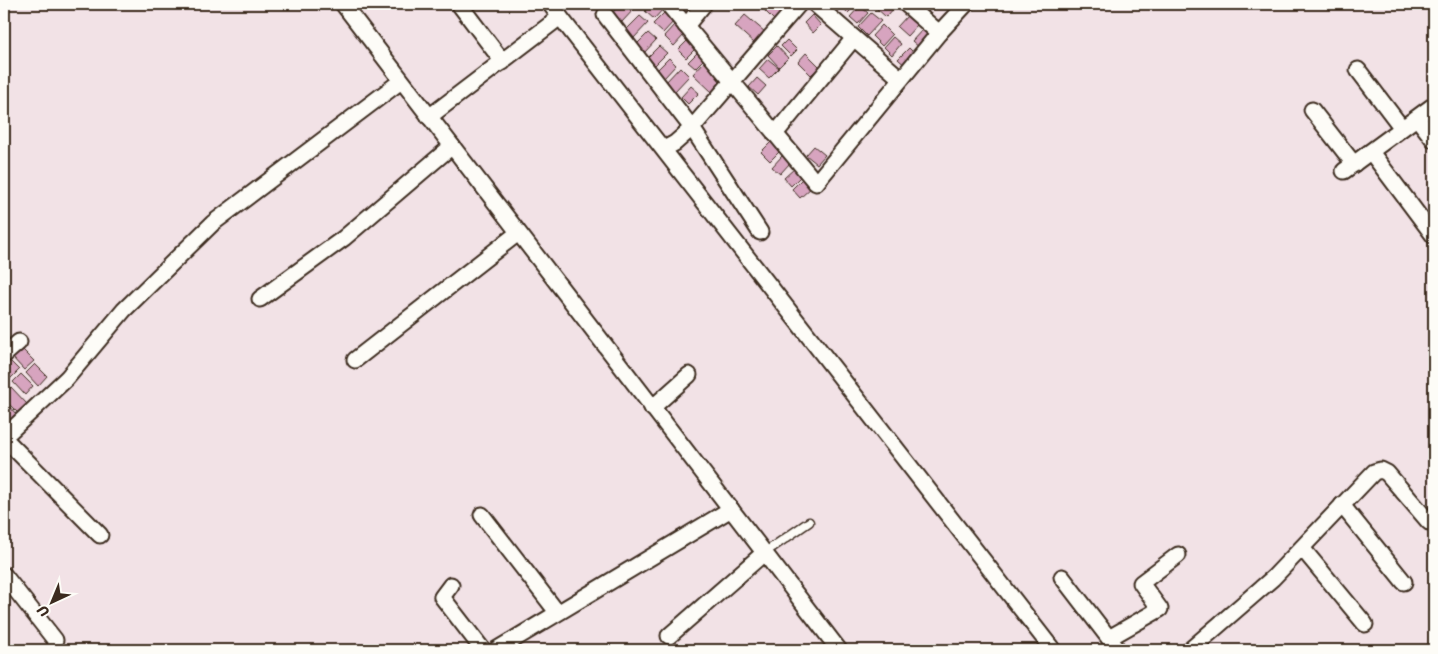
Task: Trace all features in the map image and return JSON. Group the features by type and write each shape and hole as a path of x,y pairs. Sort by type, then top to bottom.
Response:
{"street":[{"path":"343,4 401,81 438,110 452,146 518,233 659,401 731,510 768,551 839,650"},
{"path":"459,4 503,62"},
{"path":"550,4 560,18 679,138 760,232"},
{"path":"668,4 814,182 818,182 939,33 966,4"},
{"path":"686,26 704,4"},
{"path":"679,138 732,82 799,4"},
{"path":"815,4 901,79"},
{"path":"906,4 939,33"},
{"path":"605,15 679,138 1052,650"},
{"path":"438,110 560,18"},
{"path":"775,134 854,38"},
{"path":"1358,70 1402,128"},
{"path":"100,535 4,437 67,378 124,310 213,223 401,81"},
{"path":"1312,110 1349,167 1434,105"},
{"path":"1416,118 1434,140"},
{"path":"260,299 344,238 452,146"},
{"path":"1371,152 1434,236"},
{"path":"354,360 518,233"},
{"path":"4,355 19,342"},
{"path":"659,401 690,375"},
{"path":"1190,650 1273,578 1374,472 1382,470 1386,473 1429,522"},
{"path":"1342,506 1404,582"},
{"path":"496,650 517,646 557,612 731,510"},
{"path":"482,515 557,612"},
{"path":"1302,548 1365,624"},
{"path":"669,636 768,551"},
{"path":"1062,577 1114,644 1160,609 1141,582 1178,555"},
{"path":"4,575 55,640"},
{"path":"451,585 442,597 483,650"}],"lane":[{"path":"768,551 809,522"}],"building":[{"path":"621,4 631,4 635,8 621,23 611,14"},
{"path":"652,4 660,4 664,8 654,19 645,11"},
{"path":"758,4 778,4 784,10 774,20"},
{"path":"843,4 857,4 848,13 841,6"},
{"path":"878,4 894,4 896,6 886,17 875,7"},
{"path":"920,4 936,4 928,12"},
{"path":"860,6 868,13 858,24 850,17"},
{"path":"665,12 674,21 663,33 653,24"},
{"path":"871,13 881,21 867,36 858,27"},
{"path":"745,15 765,32 754,43 735,26"},
{"path":"812,15 821,25 813,33 804,23"},
{"path":"640,16 648,23 633,39 625,31"},
{"path":"907,16 917,25 907,36 897,27"},
{"path":"674,25 684,35 674,46 664,36"},
{"path":"882,25 892,35 882,46 872,36"},
{"path":"923,29 932,37 921,49 912,41"},
{"path":"648,33 656,40 644,53 636,45"},
{"path":"893,37 901,44 892,55 884,47"},
{"path":"688,40 696,48 686,58 678,50"},
{"path":"787,40 797,50 791,56 781,46"},
{"path":"659,46 667,53 655,65 647,58"},
{"path":"777,46 788,58 779,67 768,55"},
{"path":"909,48 918,57 908,68 898,59"},
{"path":"697,53 704,59 695,68 688,62"},
{"path":"806,53 820,67 811,75 798,62"},
{"path":"669,58 676,65 664,78 656,71"},
{"path":"768,59 779,68 769,78 759,69"},
{"path":"704,62 724,81 713,93 693,74"},
{"path":"680,67 689,76 674,92 665,83"},
{"path":"757,78 766,86 758,95 749,87"},
{"path":"691,86 699,93 688,104 681,97"},
{"path":"771,142 780,151 770,161 761,152"},
{"path":"814,146 825,155 817,164 806,155"},
{"path":"782,156 790,163 780,174 772,167"},
{"path":"795,168 802,175 791,186 784,178"},
{"path":"803,178 812,187 800,198 792,189"},
{"path":"21,348 34,361 24,370 12,357"},
{"path":"9,360 19,370 10,379 4,372 4,365"},
{"path":"35,364 47,376 38,386 26,373"},
{"path":"21,374 33,386 25,395 13,382"},
{"path":"11,387 27,404 18,413 4,399 4,395"},
{"path":"4,401 18,416 9,425 4,419"}]}
